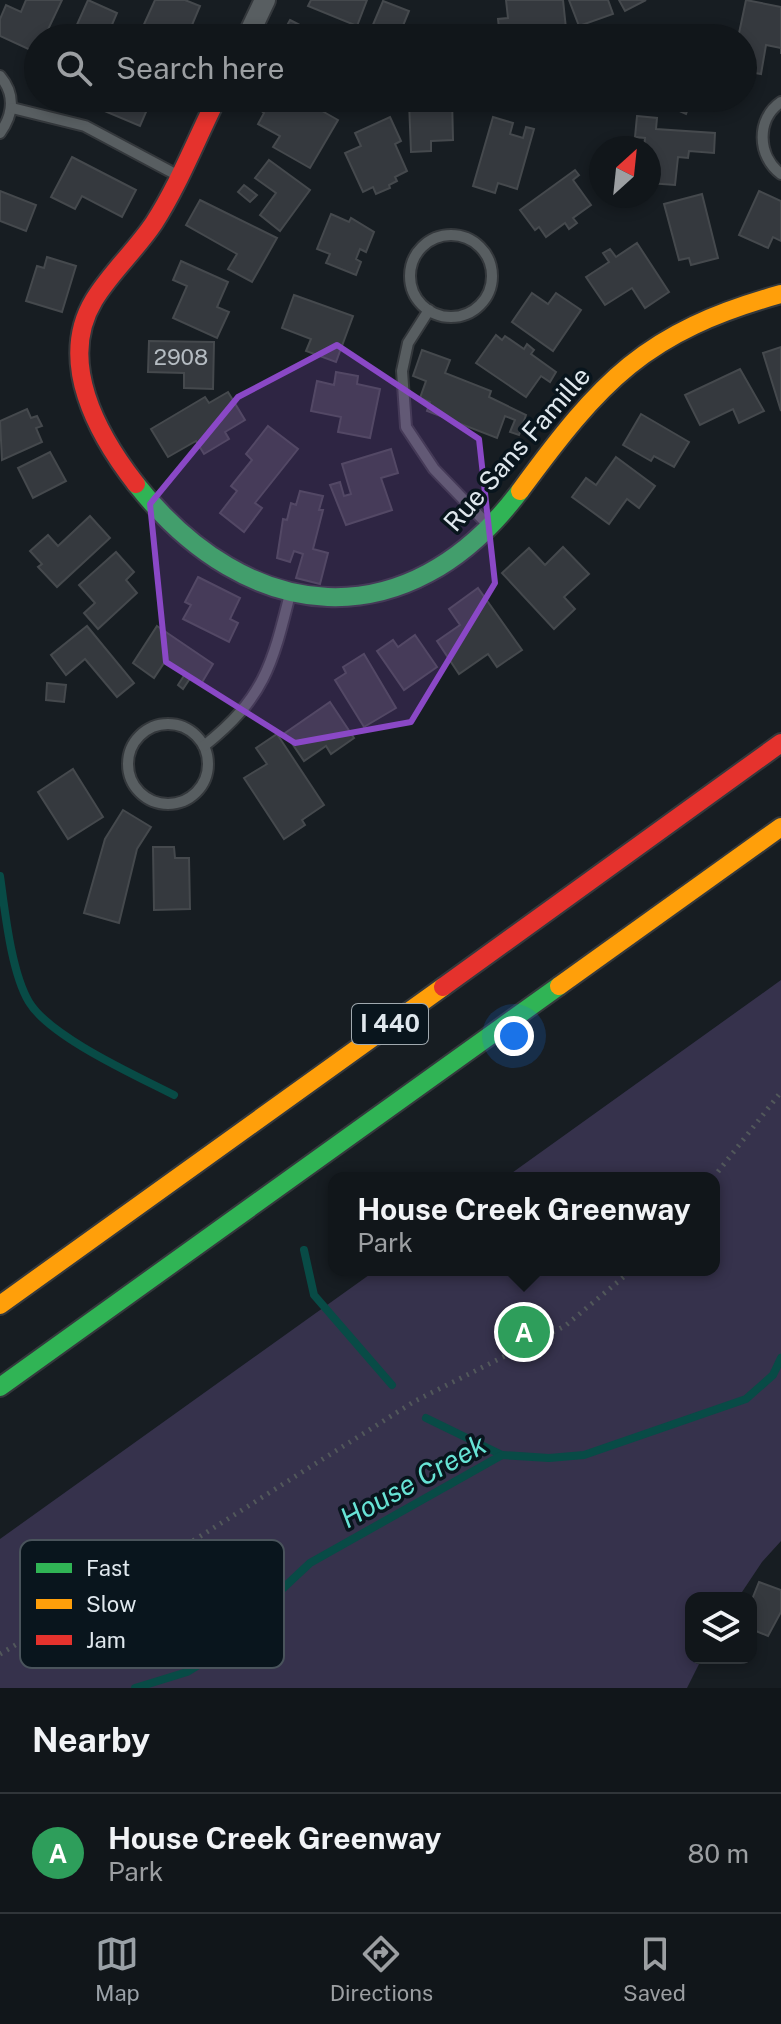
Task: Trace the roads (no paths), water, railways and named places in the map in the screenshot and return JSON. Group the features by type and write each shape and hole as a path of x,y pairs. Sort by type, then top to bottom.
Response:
{"main road":[{"name":"Rue Sans Famille","path":"210,112 145,235 97,295 84,320 78,357 82,388 97,421 139,488 166,520 198,550 228,570 290,594 340,598 370,595 397,587 451,562 490,528 574,418 626,366 657,344 708,317 781,294"},
{"name":"I 440","path":"0,1305 781,743"},
{"name":"I 440","path":"0,1387 781,827"}],"street":[{"path":"254,24 265,0"}],"lane":[{"path":"0,76 11,95 12,108 0,133"},
{"path":"781,102 767,117 762,131 767,159 781,174"},
{"path":"12,108 24,111"},
{"path":"28,112 85,126 177,175"},
{"path":"463,236 476,242 485,252 493,278 483,303 460,317 446,317 429,310 414,293 410,280 416,254 436,237 463,236"},
{"path":"429,310 408,343 402,371 406,427 434,469 490,528"},
{"path":"204,746 229,726 260,689 290,594"},
{"path":"160,725 185,728 204,746 208,772 194,795 169,804 156,802 134,786 129,774 131,749 148,729 160,725"}],"waterway":[{"path":"0,876 13,958 29,1002 55,1029 74,1042 174,1095"},
{"path":"304,1250 314,1295 392,1385"},
{"name":"House Creek","path":"284,1587 310,1563 502,1455 549,1458 584,1455 746,1399 773,1375 781,1358"},
{"path":"426,1418 502,1455"},
{"name":"House Creek","path":"135,1688 194,1668"}],"place":[{"name":"House Creek Greenway","path":"524,1332"}]}
